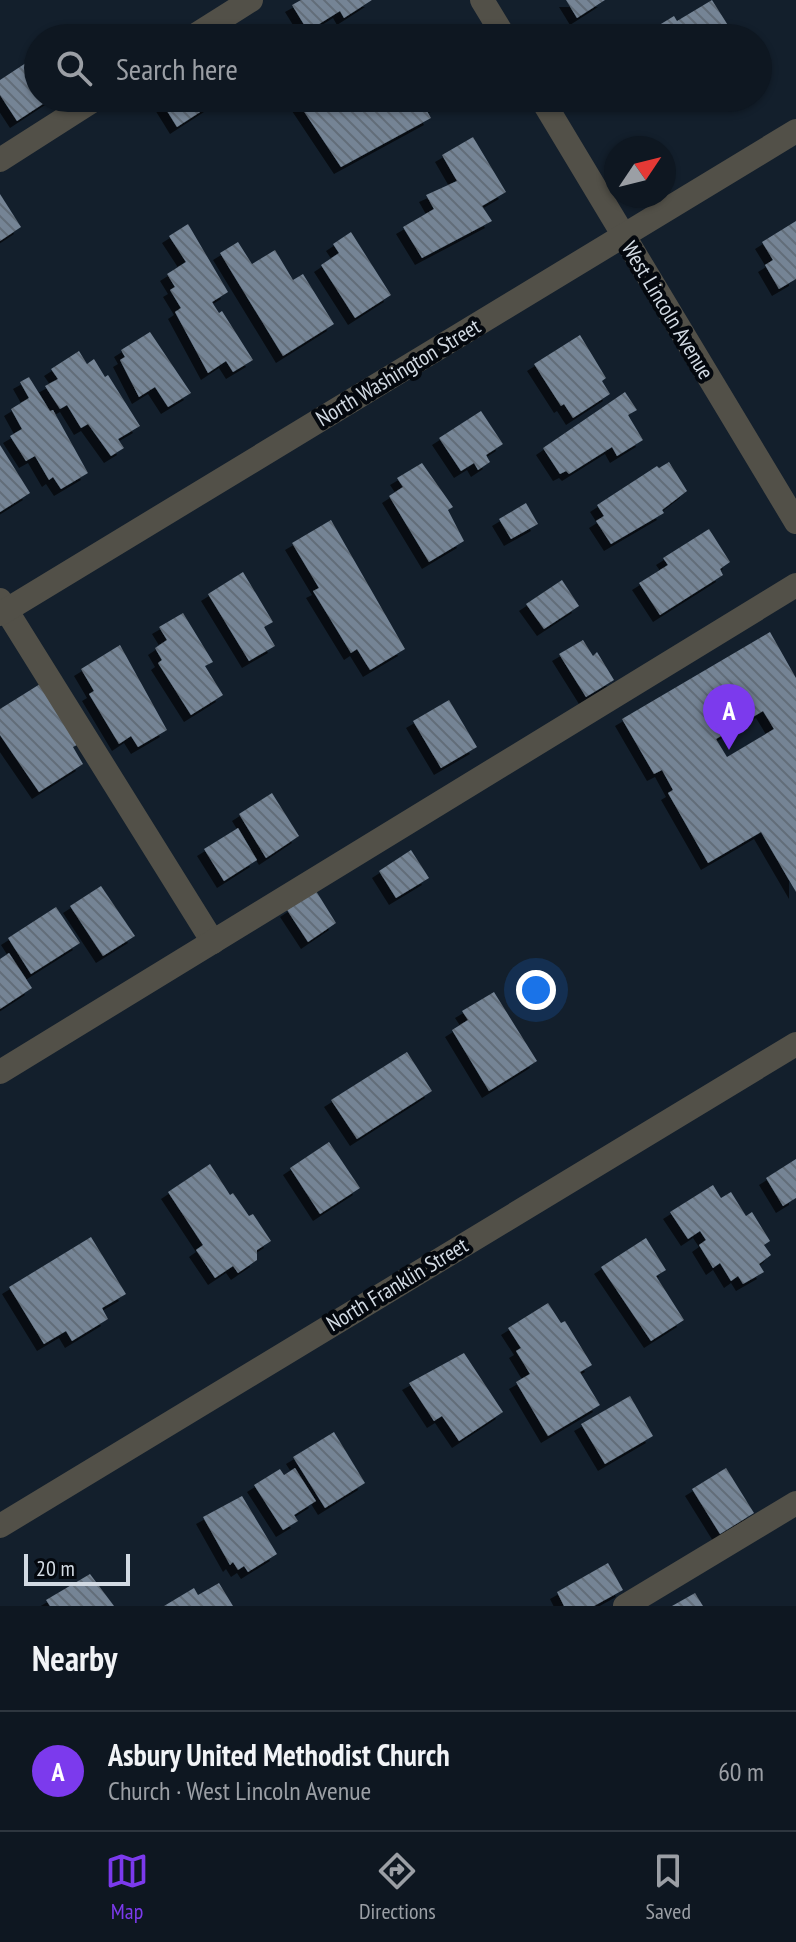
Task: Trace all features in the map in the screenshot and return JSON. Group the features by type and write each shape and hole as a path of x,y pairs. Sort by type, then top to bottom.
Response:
{"street":[{"path":"213,24 251,0"},
{"path":"482,0 497,24"},
{"path":"0,160 75,112"},
{"name":"West Lincoln Avenue","path":"549,112 796,522"},
{"name":"North Washington Street","path":"2,608 796,131"},
{"path":"0,1072 796,585"},
{"path":"2,608 213,942"},
{"name":"North Franklin Street","path":"3,1517 796,1044"},
{"path":"625,1606 796,1503"}],"building":[{"path":"301,0 372,0 344,18 340,11 319,24 304,24 292,5"},
{"path":"566,0 605,0 577,18"},
{"path":"712,0 727,24 661,24 674,16 677,21"},
{"path":"24,64 24,112 31,112 17,121 0,95 0,80"},
{"path":"168,112 200,112 177,127"},
{"path":"304,112 428,112 431,118 341,167"},
{"path":"473,137 506,192 482,206 492,221 422,258 403,227 434,209 426,195 457,181 442,155"},
{"path":"0,194 21,227 0,241"},
{"path":"796,221 796,279 779,289 765,265 773,260 762,242"},
{"path":"188,224 228,292 212,302 219,313 222,311 253,360 233,372 226,361 208,373 175,312 181,308 170,290 175,287 167,274 186,262 169,236"},
{"path":"351,232 391,295 355,318 321,265 339,253 333,244"},
{"path":"238,242 252,264 275,250 293,280 303,274 334,324 283,356 220,253"},
{"path":"150,332 191,393 168,407 155,387 139,397 120,360 125,357 121,350"},
{"path":"580,335 606,378 602,381 610,394 573,418 564,404 561,406 534,364"},
{"path":"79,351 87,364 94,359 105,377 108,375 140,426 118,439 124,448 111,456 88,424 81,428 67,405 60,409 45,386 58,379 51,369"},
{"path":"29,377 50,411 53,410 88,473 61,489 53,477 49,480 35,456 26,461 10,436 22,429 11,409 29,398 20,382"},
{"path":"625,392 637,410 628,415 643,440 617,456 612,447 569,474 566,471 560,474 543,448"},
{"path":"481,411 503,444 486,455 490,462 478,470 474,463 461,471 439,438"},
{"path":"0,445 30,493 0,512"},
{"path":"669,462 687,491 662,510 664,513 611,544 596,521 604,516 597,505 657,466 659,468"},
{"path":"422,463 453,507 448,510 464,541 429,562 389,496 403,487 397,478"},
{"path":"526,503 538,524 511,539 499,519"},
{"path":"331,520 405,649 370,670 357,649 351,653 313,591 319,588 292,543"},
{"path":"709,529 730,562 720,569 723,575 660,615 639,583 668,565 663,558"},
{"path":"243,572 273,622 264,627 275,646 249,661 208,594"},
{"path":"562,580 579,606 544,629 526,604"},
{"path":"183,613 213,662 205,666 223,695 191,715 158,663 162,660 155,648 167,640 159,627"},
{"path":"770,632 796,678 796,892 761,832 708,863 668,793 673,790 662,770 654,774 622,719","holes":["763,711 774,729 727,757 716,739"]},
{"path":"583,640 593,656 597,652 614,680 586,697 559,654"},
{"path":"120,645 167,730 138,747 131,736 119,744 89,694 94,691 81,669"},
{"path":"40,684 77,745 73,747 83,764 39,792 0,735 0,709"},
{"path":"449,700 477,747 441,768 413,721"},
{"path":"272,793 299,836 266,858 239,814"},
{"path":"238,828 257,860 224,881 204,849"},
{"path":"411,850 429,878 396,898 379,871"},
{"path":"101,886 135,936 103,956 70,906"},
{"path":"316,891 336,923 308,942 287,910"},
{"path":"56,907 80,943 31,974 8,938"},
{"path":"9,953 32,988 0,1009 0,959"},
{"path":"494,992 537,1061 489,1091 452,1030 468,1020 462,1011"},
{"path":"407,1052 432,1091 357,1139 331,1100"},
{"path":"329,1142 360,1188 320,1214 290,1168"},
{"path":"796,1159 796,1198 783,1206 766,1178"},
{"path":"210,1164 230,1195 233,1193 249,1216 253,1214 271,1241 257,1250 257,1260 238,1273 233,1266 215,1278 196,1250 203,1245 168,1192"},
{"path":"713,1185 721,1198 731,1192 746,1216 752,1212 770,1241 764,1245 771,1255 759,1264 764,1272 743,1284 738,1276 731,1281 720,1263 713,1268 699,1245 706,1240 700,1231 688,1239 670,1212"},
{"path":"91,1237 126,1294 102,1308 108,1319 72,1341 66,1331 44,1344 9,1287"},
{"path":"646,1238 666,1270 656,1276 684,1320 651,1341 601,1267"},
{"path":"548,1303 561,1323 565,1321 592,1365 580,1372 600,1405 548,1436 516,1382 530,1374 516,1351 521,1348 508,1328"},
{"path":"464,1353 503,1412 459,1441 442,1416 434,1421 409,1383"},
{"path":"630,1396 653,1436 605,1464 581,1424"},
{"path":"334,1432 365,1483 325,1508 293,1457"},
{"path":"295,1468 316,1501 294,1515 298,1521 283,1530 254,1485 280,1469 284,1475"},
{"path":"726,1468 754,1513 720,1534 692,1489"},
{"path":"242,1496 277,1554 248,1572 244,1566 238,1570 233,1562 230,1565 203,1517"},
{"path":"608,1563 623,1590 594,1606 564,1606 557,1592"},
{"path":"90,1574 114,1606 50,1606 46,1600"},
{"path":"219,1583 233,1606 164,1606 194,1588 198,1595"},
{"path":"695,1593 703,1606 672,1606"}],"place":[{"name":"Asbury United Methodist Church","path":"729,750"}]}
